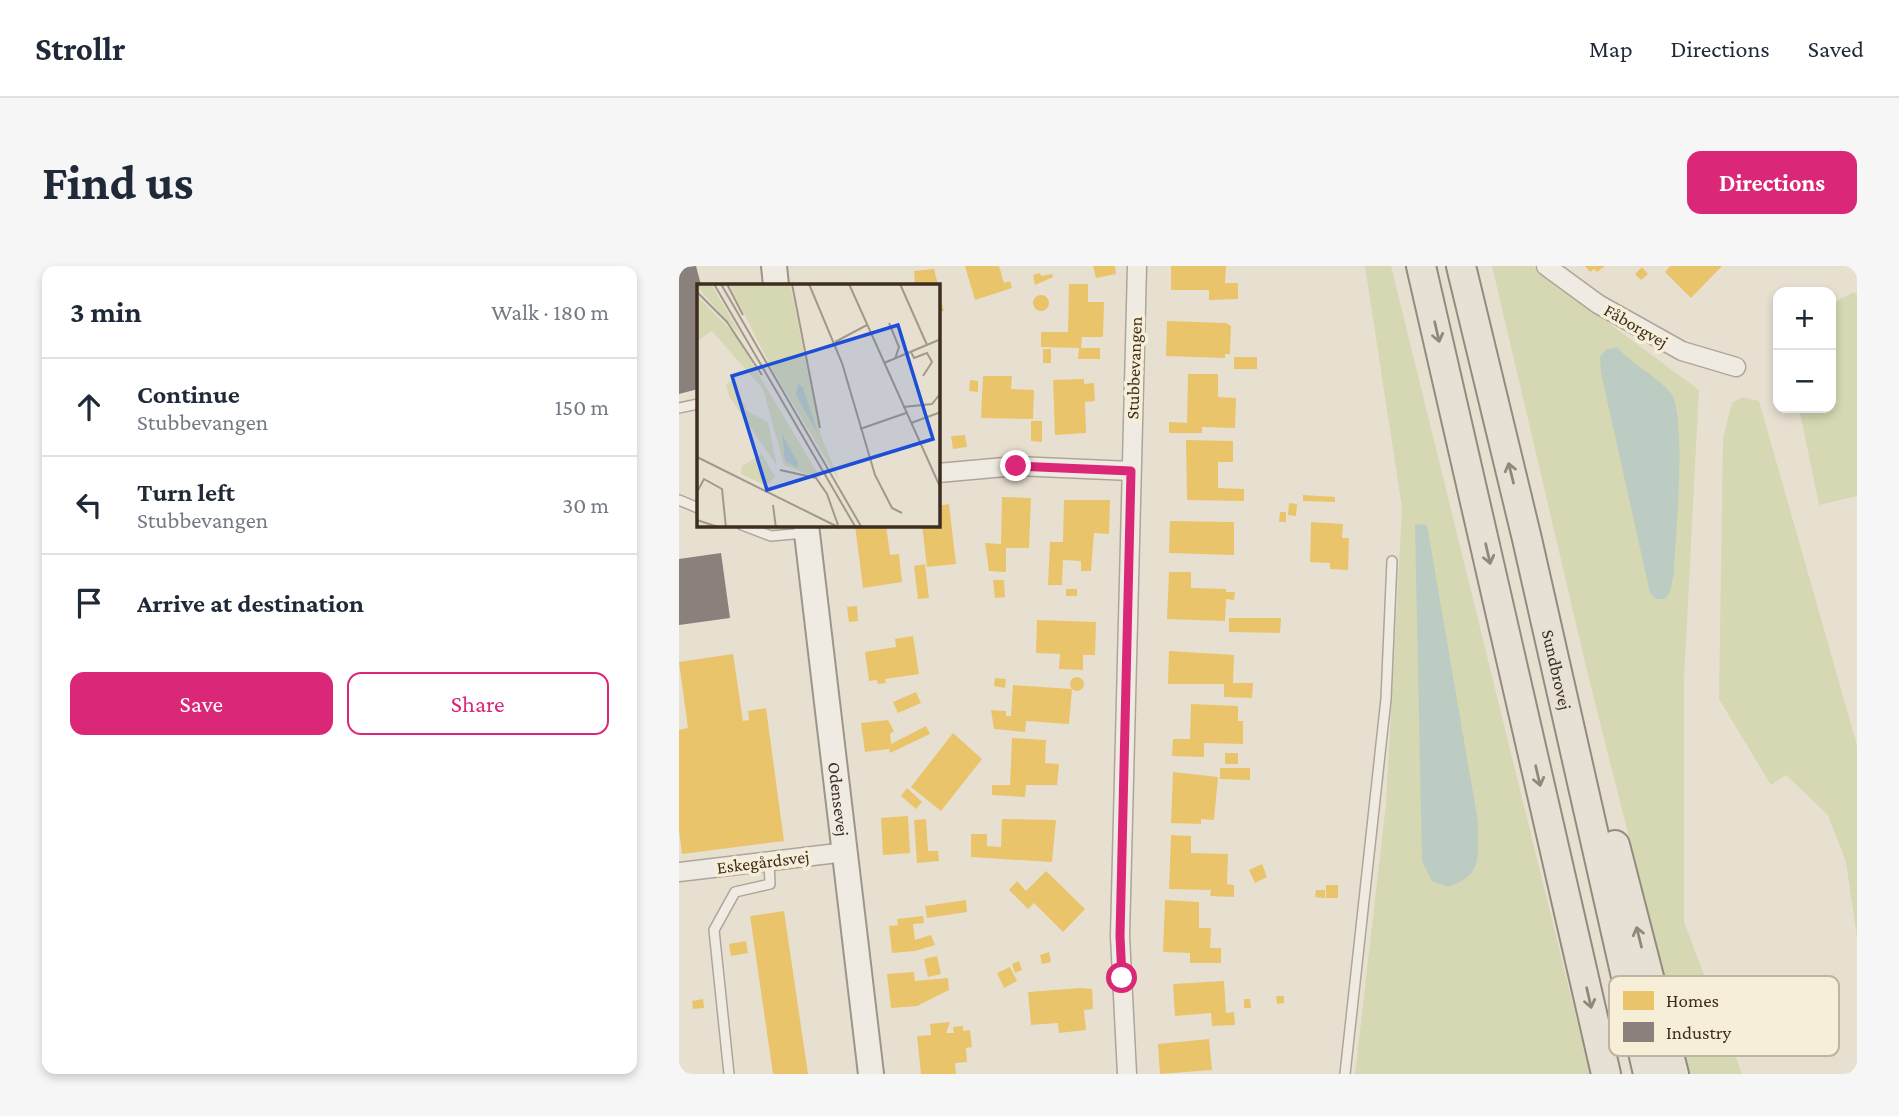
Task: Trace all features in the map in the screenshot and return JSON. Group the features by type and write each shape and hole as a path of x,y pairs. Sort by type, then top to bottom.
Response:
{"main road":[{"path":"1421,266 1607,1074"},
{"name":"Sundbrovej","path":"1461,266 1527,539 1626,976"},
{"path":"1527,539 1611,830 1649,976"},
{"name":"Sundbrovej","path":"1644,1056 1648,1074"},
{"path":"1669,1056 1674,1074"}],"street":[{"path":"774,266 776,284"},
{"name":"Stubbevangen","path":"1127,1074 1120,936 1137,266"},
{"name":"Fåborgvej","path":"1546,266 1598,304 1682,351 1736,367"},
{"path":"940,473 1016,466 1131,471"},
{"name":"Odensevej","path":"806,529 871,1074"},
{"name":"Eskegårdsvej","path":"679,872 846,852"}],"lane":[{"path":"679,408 697,404"},
{"path":"679,500 697,508"},
{"path":"747,527 771,536 806,529"},
{"path":"1345,1074 1385,712 1392,561"},
{"path":"729,1074 714,930 735,892 770,884 769,861"}],"green space":[{"path":"1365,266 1391,266 1590,1074 1355,1074 1386,804 1402,508"},
{"path":"1492,266 1532,266 1699,390 1684,678 1684,922 1705,976 1664,976 1588,675"},
{"path":"1854,292 1857,295 1857,496 1819,505 1800,413 1836,413 1836,301"},
{"path":"1742,397 1759,401 1857,745 1857,938 1846,862 1828,815 1786,775 1771,785 1719,699 1723,439 1732,403"},
{"path":"1684,1056 1735,1056 1742,1074 1689,1074"}],"shaded area":[{"path":"1617,347 1664,386 1675,404 1679,449 1678,507 1674,573 1670,592 1665,599 1656,599 1650,593 1601,373 1600,357 1606,350"},
{"path":"1415,524 1427,525 1478,822 1477,862 1468,876 1448,887 1432,881 1422,861"}],"building: Homes":[{"path":"965,266 999,266 1004,283 1010,281 1012,288 975,300"},
{"path":"1093,266 1115,266 1116,274 1096,278"},
{"path":"1171,266 1226,266 1225,283 1238,283 1238,299 1209,300 1209,290 1171,290"},
{"path":"1585,266 1605,266 1597,272 1594,269 1590,272"},
{"path":"1670,266 1722,266 1691,298 1665,272"},
{"path":"1642,267 1648,274 1641,280 1635,274"},
{"path":"934,269 938,284 915,284 914,271"},
{"path":"1040,273 1041,276 1052,274 1053,277 1035,285 1033,275"},
{"path":"1069,284 1088,284 1088,302 1104,302 1103,337 1082,337 1081,348 1100,348 1100,359 1078,359 1079,348 1041,347 1041,332 1068,332"},
{"path":"1038,295 1044,295 1049,303 1047,309 1038,311 1033,306 1033,300"},
{"path":"1167,321 1226,323 1231,326 1230,354 1225,354 1225,358 1166,356"},
{"path":"1043,349 1051,349 1051,363 1043,363"},
{"path":"1234,357 1257,357 1257,369 1234,369"},
{"path":"1188,374 1218,374 1218,397 1236,398 1235,428 1202,427 1202,433 1169,433 1169,422 1187,423"},
{"path":"983,376 1012,376 1011,389 1034,390 1033,419 981,418"},
{"path":"1084,379 1084,384 1094,383 1095,401 1085,402 1086,433 1055,435 1053,380"},
{"path":"970,380 978,381 978,392 969,391"},
{"path":"1031,421 1042,421 1042,442 1031,441"},
{"path":"965,435 967,447 953,449 951,436"},
{"path":"1186,440 1233,441 1233,462 1218,462 1218,488 1244,489 1244,501 1187,500"},
{"path":"1303,495 1335,497 1335,502 1303,501"},
{"path":"1002,497 1031,498 1029,548 1006,548 1006,572 989,571 985,543 1001,544"},
{"path":"1064,500 1110,500 1109,534 1094,533 1091,571 1081,571 1081,561 1063,560 1062,585 1048,585 1050,542 1063,542"},
{"path":"1289,503 1297,504 1296,516 1288,515"},
{"path":"949,504 956,564 927,567 922,527 940,527 940,506"},
{"path":"1280,512 1286,512 1286,522 1279,522"},
{"path":"1170,521 1234,522 1234,555 1169,553"},
{"path":"1311,522 1343,524 1342,538 1349,538 1348,570 1330,569 1330,563 1310,562"},
{"path":"855,527 886,527 890,555 899,554 902,582 863,588"},
{"path":"925,564 929,598 918,599 914,566"},
{"path":"1169,572 1191,572 1191,588 1226,589 1226,592 1235,592 1234,600 1226,599 1225,621 1167,619"},
{"path":"993,580 1004,580 1005,597 995,598"},
{"path":"1066,589 1077,589 1077,596 1066,596"},
{"path":"857,606 858,621 849,622 847,607"},
{"path":"1229,618 1281,618 1280,633 1229,632"},
{"path":"1037,620 1096,622 1095,655 1083,655 1083,670 1059,669 1060,654 1036,653"},
{"path":"913,636 919,674 885,679 886,683 869,681 865,652 896,647 895,639"},
{"path":"1169,651 1234,655 1233,683 1253,683 1252,698 1224,697 1224,684 1168,684"},
{"path":"733,654 743,721 749,720 748,711 766,708 784,841 682,854 679,830 679,730 688,728 679,662"},
{"path":"1077,677 1082,679 1082,689 1077,691 1072,689 1070,684 1072,679"},
{"path":"995,678 1006,679 1005,688 994,686"},
{"path":"1013,685 1072,689 1069,724 1026,721 1025,732 994,729 991,710 1006,711 1006,716 1011,716"},
{"path":"916,692 921,703 898,713 893,702"},
{"path":"1191,704 1238,706 1238,721 1243,721 1243,744 1204,743 1204,757 1172,756 1173,739 1190,739"},
{"path":"888,720 894,731 890,734 891,744 926,726 930,734 890,753 889,749 865,752 861,723"},
{"path":"953,733 982,759 941,811 911,787"},
{"path":"1012,738 1046,740 1045,763 1059,764 1057,785 1026,785 1025,797 992,795 992,785 1010,785"},
{"path":"1225,753 1238,753 1238,764 1225,764"},
{"path":"1220,768 1250,768 1250,780 1220,779"},
{"path":"1173,772 1218,777 1214,820 1201,819 1201,824 1171,823"},
{"path":"907,788 922,802 916,809 901,796"},
{"path":"908,816 910,853 883,855 881,818"},
{"path":"926,819 928,851 938,851 939,861 917,863 914,820"},
{"path":"1002,819 1056,820 1052,862 971,857 971,834 987,834 987,846 1001,847"},
{"path":"1171,835 1191,836 1191,853 1228,854 1227,884 1234,885 1234,897 1210,896 1211,890 1169,889"},
{"path":"1262,864 1267,877 1255,883 1249,870"},
{"path":"1046,871 1085,909 1063,932 1034,903 1028,909 1009,890 1017,881 1026,891"},
{"path":"1326,885 1338,885 1338,898 1326,898"},
{"path":"1316,890 1325,890 1325,898 1315,897"},
{"path":"966,900 967,912 927,918 925,906"},
{"path":"1165,900 1199,902 1199,928 1211,928 1210,948 1221,948 1221,963 1190,963 1190,953 1163,952"},
{"path":"784,911 808,1074 773,1074 750,916"},
{"path":"923,916 924,923 913,924 915,940 931,935 935,945 915,951 892,953 889,926 898,925 897,919"},
{"path":"746,941 748,953 731,956 729,944"},
{"path":"1049,952 1051,962 1042,964 1040,955"},
{"path":"937,956 941,974 928,977 924,959"},
{"path":"1019,961 1022,970 1015,973 1012,964"},
{"path":"1010,967 1017,981 1004,988 997,973"},
{"path":"914,972 915,981 948,978 949,990 917,1006 891,1008 887,974"},
{"path":"1224,981 1226,1013 1234,1012 1235,1025 1212,1026 1211,1013 1175,1016 1173,984"},
{"path":"1092,989 1093,1009 1084,1010 1086,1030 1059,1033 1058,1023 1031,1025 1028,992"},
{"path":"1276,996 1284,996 1284,1003 1277,1004"},
{"path":"703,999 704,1008 693,1009 692,1001"},
{"path":"1244,999 1250,999 1251,1008 1244,1008"},
{"path":"950,1022 946,1033 954,1033 953,1027 963,1026 963,1031 970,1030 972,1047 966,1048 967,1062 955,1063 956,1074 921,1074 917,1036 931,1035 930,1024"},
{"path":"1209,1039 1212,1070 1160,1074 1158,1044"}],"building: Industry":[{"path":"696,266 701,284 697,284 697,389 679,394 679,268"},
{"path":"721,553 730,618 679,625 679,559"}],"route":[{"path":"1016,466 1131,471 1120,936 1122,978"}]}
